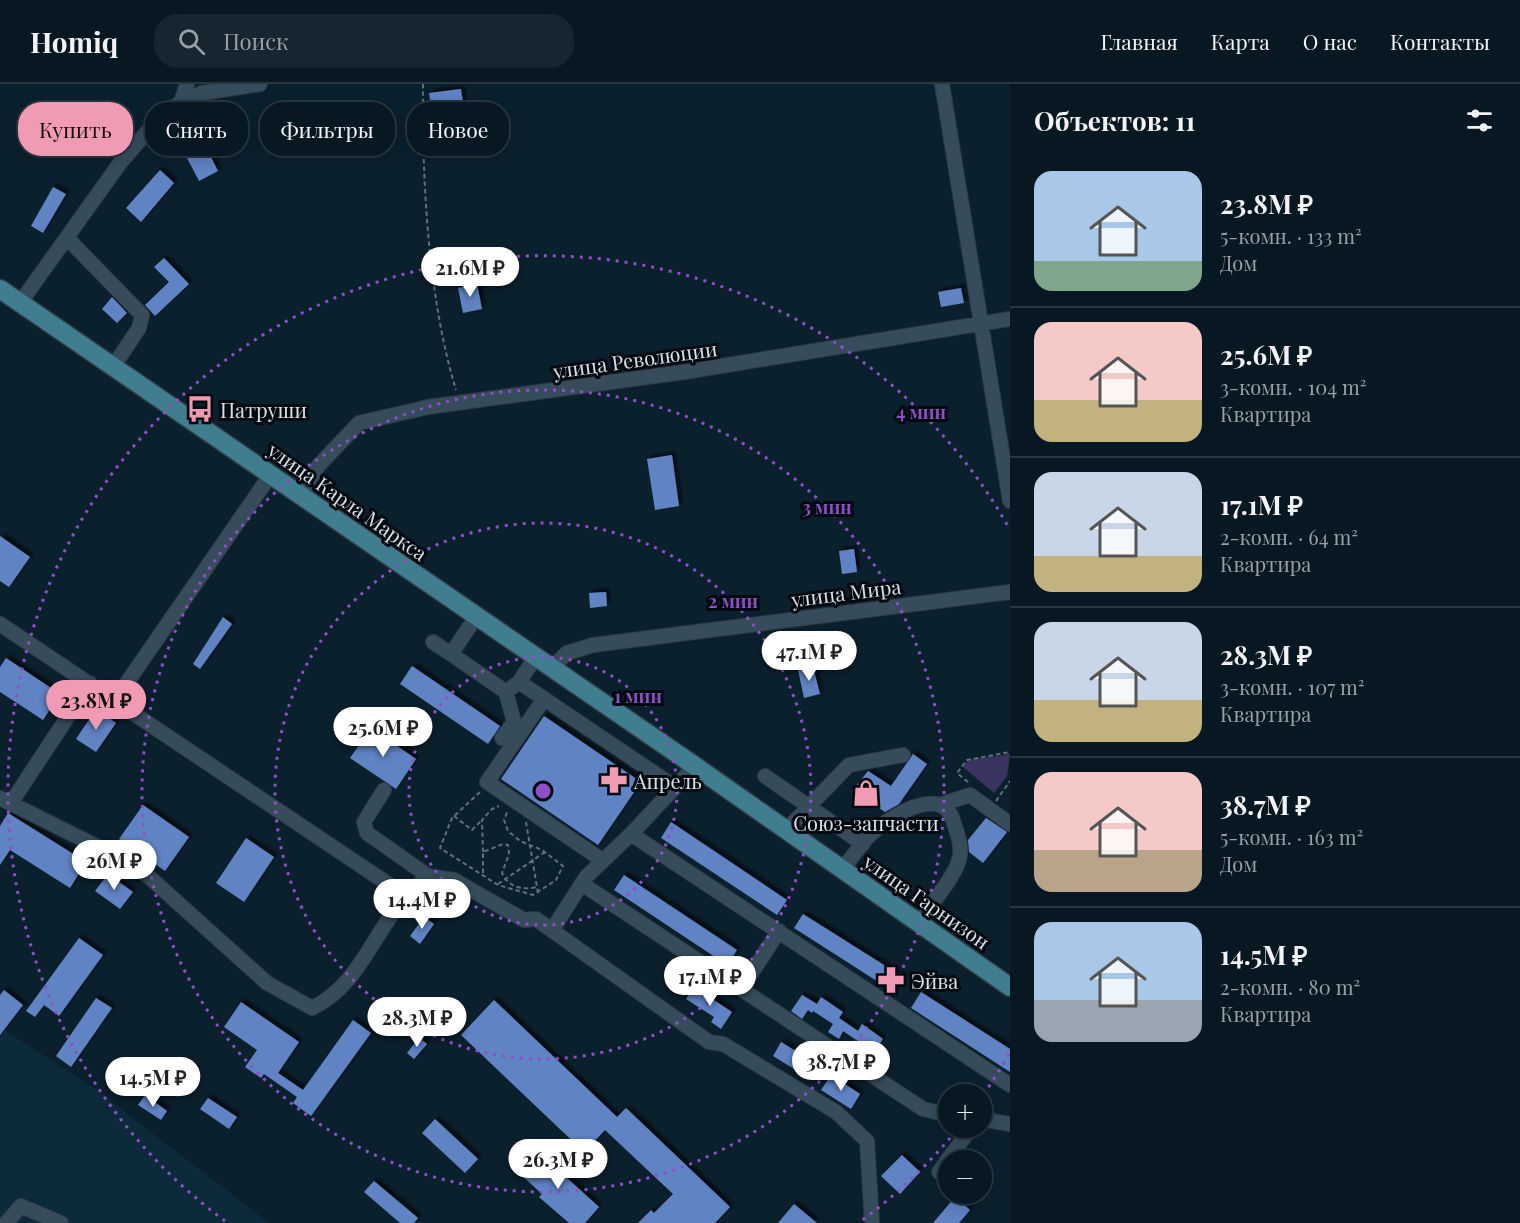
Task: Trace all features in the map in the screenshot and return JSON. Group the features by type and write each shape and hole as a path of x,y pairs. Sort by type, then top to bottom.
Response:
{"main road":[{"name":"улица Карла Маркса","path":"0,289 551,669"},
{"name":"улица Гарнизон","path":"551,669 695,766 1010,987"}],"street":[{"path":"180,102 187,84"},
{"path":"180,102 202,93 260,84"},
{"path":"942,84 979,324 1010,501"},
{"path":"20,303 145,133"},
{"path":"67,238 142,315 139,328 113,367"},
{"name":"улица Революции","path":"300,495 320,465 359,423 459,403 684,372 1010,319"},
{"path":"115,700 271,474"},
{"name":"улица Мира","path":"551,669 567,653 593,645 1010,592"},
{"path":"451,654 476,617"},
{"path":"0,624 406,896"},
{"path":"433,642 506,692 514,722 502,738"},
{"path":"506,692 519,682 535,658"},
{"path":"519,682 675,788"},
{"path":"90,683 6,800 138,867 267,983 312,1008 330,999 367,955 406,896 428,876"},
{"path":"544,699 487,782 602,860"},
{"path":"580,741 589,729"},
{"path":"604,757 612,745"},
{"path":"786,830 854,762 903,755"},
{"path":"552,930 582,884 602,860 631,834 695,766"},
{"path":"765,776 862,844"},
{"path":"384,790 364,822 367,832 428,876 454,880 524,920 536,918 709,1042 723,1044 837,1112 867,1141 872,1223"},
{"path":"842,869 862,844 885,823 914,806 926,803 939,805 970,795 1010,824"},
{"path":"918,922 959,863 962,848 951,814 939,805"},
{"path":"631,834 1010,1085"},
{"path":"582,884 923,1109 938,1113"},
{"path":"741,989 779,931"},
{"path":"992,1121 1010,1124"},
{"path":"6,1223 21,1206 61,1223"}],"path":[{"path":"423,84 422,138 431,252 446,356 459,403"},
{"path":"976,788 957,773 967,760 1010,752"},
{"path":"994,802 1010,781"},
{"path":"489,784 454,816 440,848 498,885 533,895 561,875 563,866 545,852 508,831 504,820 516,802"},
{"path":"454,816 472,830 492,808 516,802"},
{"path":"516,802 538,893"},
{"path":"482,820 483,875"},
{"path":"483,852 503,844 508,845 509,854 502,873 505,880 518,888 537,888"},
{"path":"498,885 545,852"}],"shaded area":[{"path":"1010,754 1007,776 994,793 963,767 968,760"},
{"path":"0,1027 95,1089 269,1223 0,1223"}],"building":[{"path":"461,89 463,102 430,102 429,93"},
{"path":"186,156 210,156 218,171 199,181"},
{"path":"160,170 174,183 141,222 126,208"},
{"path":"53,187 66,194 43,233 31,226"},
{"path":"164,258 189,284 155,316 145,305 169,282 154,267"},
{"path":"477,284 482,309 463,313 458,288"},
{"path":"961,288 964,303 941,307 938,292"},
{"path":"112,297 127,313 117,323 102,309"},
{"path":"672,455 679,506 655,510 647,459"},
{"path":"0,536 30,557 9,587 0,581"},
{"path":"854,549 857,572 842,574 839,551"},
{"path":"606,592 607,606 590,608 589,593"},
{"path":"223,617 232,624 200,669 193,664"},
{"path":"6,658 60,694 43,720 0,692 0,667"},
{"path":"412,666 500,726 488,744 400,684"},
{"path":"813,667 820,694 804,698 798,670"},
{"path":"96,709 116,723 96,752 76,739"},
{"path":"544,716 641,782 598,845 501,779"},
{"path":"371,728 416,759 396,789 350,758"},
{"path":"913,754 927,764 899,804 885,812 853,790 868,771 891,786"},
{"path":"143,805 189,837 165,871 119,839"},
{"path":"8,813 86,862 70,888 10,850 0,865 0,826"},
{"path":"986,818 1007,832 983,863 969,852 968,840"},
{"path":"671,822 787,900 777,915 661,838"},
{"path":"246,838 274,857 244,902 216,883"},
{"path":"108,874 133,892 120,909 95,891"},
{"path":"624,875 737,950 727,965 614,890"},
{"path":"803,914 903,977 894,992 794,928"},
{"path":"424,917 434,924 420,944 410,936"},
{"path":"79,938 103,955 59,1016 44,1005 35,1017 26,1011"},
{"path":"694,987 732,1012 721,1029 711,1022 714,1017 686,999"},
{"path":"4,990 23,1005 0,1035 0,995"},
{"path":"921,992 1010,1049 1010,1072 911,1008"},
{"path":"802,995 817,1004 821,997 843,1012 839,1018 858,1031 862,1024 883,1039 874,1052 843,1031 839,1039 828,1032 833,1024 813,1011 812,1013 808,1010 802,1019 791,1011"},
{"path":"96,998 112,1008 71,1067 56,1056"},
{"path":"494,1000 617,1117 626,1108 730,1207 715,1223 638,1223 651,1210 654,1213 673,1194 605,1130 584,1152 461,1035"},
{"path":"241,1002 299,1042 278,1073 303,1090 353,1020 371,1033 311,1116 293,1103 297,1097 264,1074 261,1078 245,1067 257,1050 224,1027"},
{"path":"419,1038 427,1044 414,1059 407,1053"},
{"path":"781,1042 807,1058 799,1072 773,1056"},
{"path":"160,1067 186,1085 178,1097 152,1079"},
{"path":"831,1075 860,1094 851,1109 821,1090"},
{"path":"145,1095 167,1111 161,1120 138,1105"},
{"path":"208,1098 237,1117 229,1129 200,1109"},
{"path":"435,1119 478,1159 465,1173 422,1133"},
{"path":"536,1150 599,1207 585,1223 569,1223 539,1197 542,1194 517,1171"},
{"path":"902,1155 920,1172 900,1194 881,1176"},
{"path":"374,1181 418,1218 414,1223 400,1223 364,1192"},
{"path":"794,1204 817,1223 778,1223"},
{"path":"949,1204 963,1204 970,1210 959,1223 933,1223"}],"place":[{"name":"Патруши","path":"200,409"},
{"name":"Апрель","path":"614,780"},
{"name":"Союз-запчасти","path":"866,793"},
{"name":"Эйва","path":"891,980"}]}
